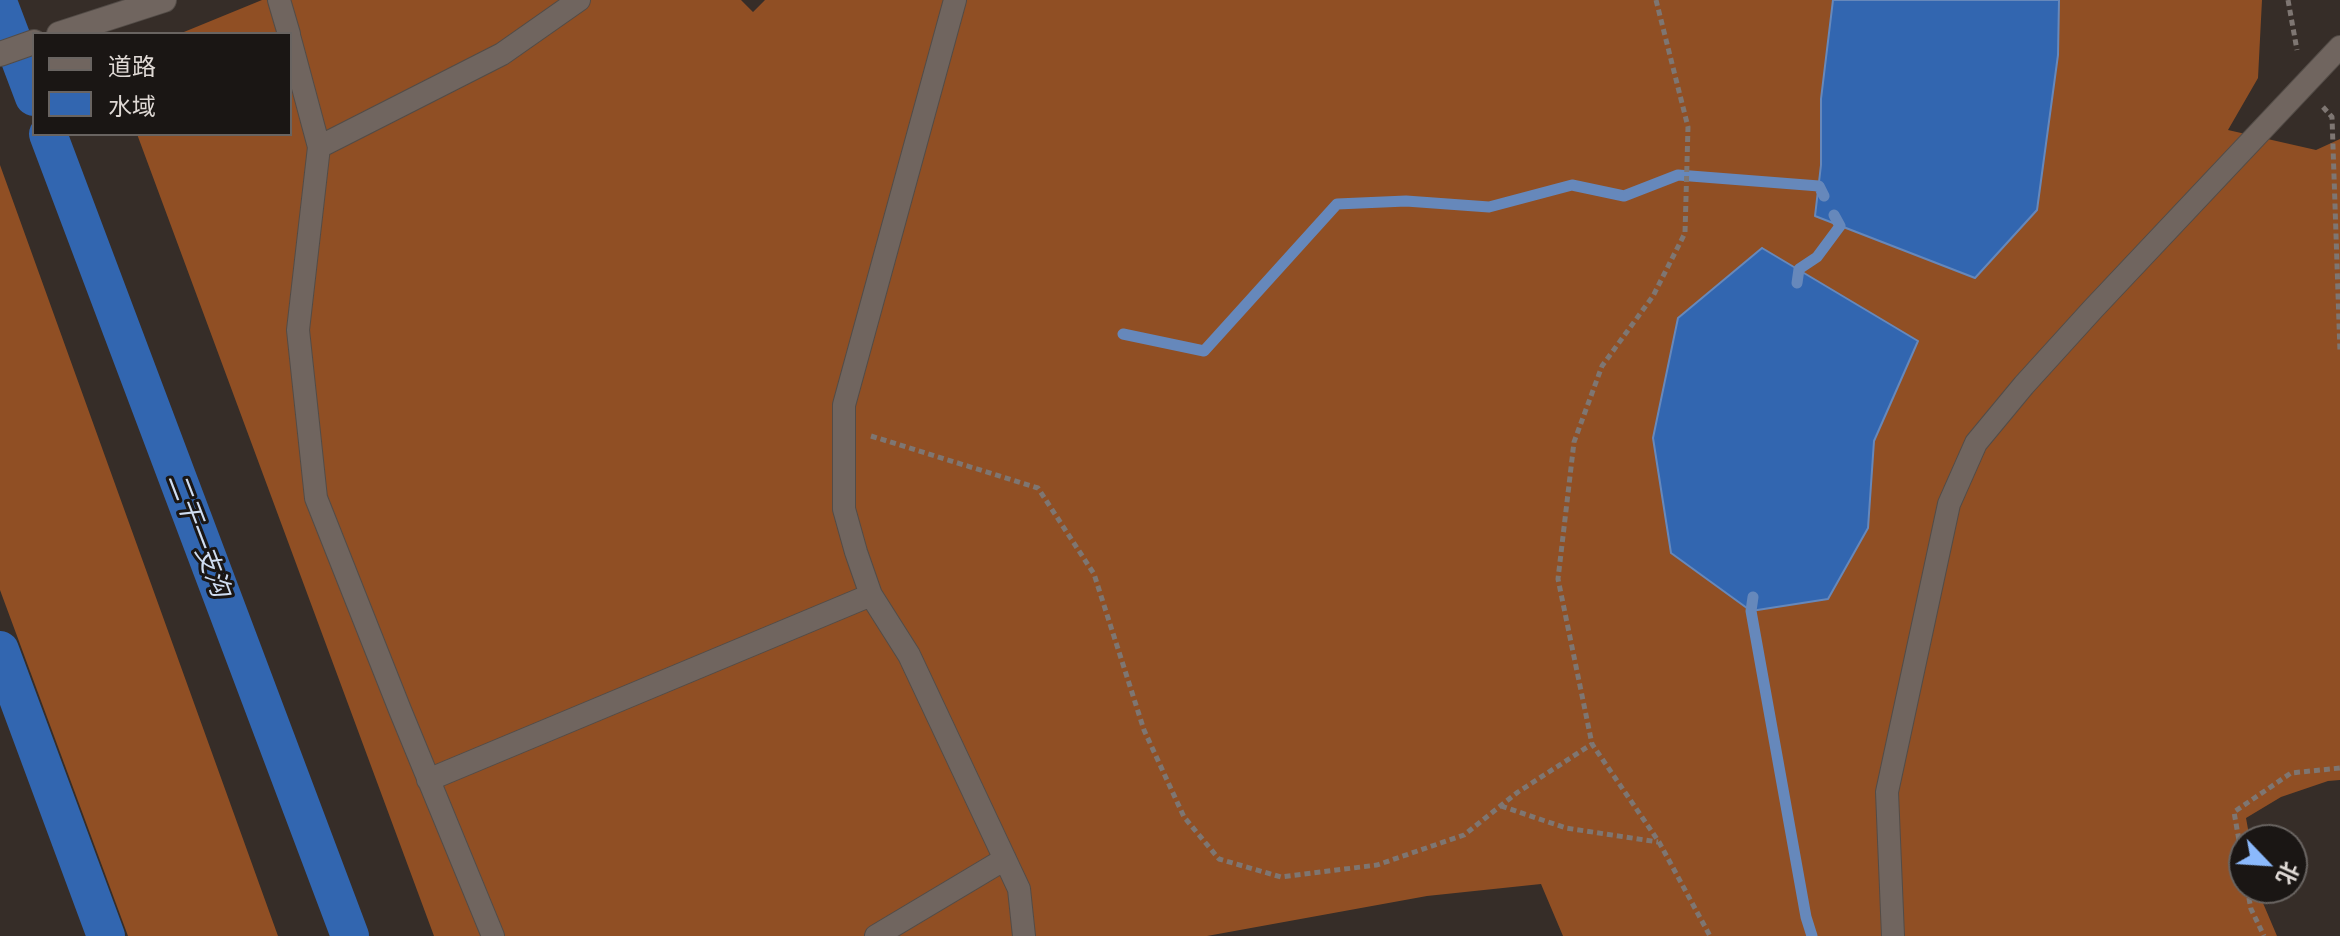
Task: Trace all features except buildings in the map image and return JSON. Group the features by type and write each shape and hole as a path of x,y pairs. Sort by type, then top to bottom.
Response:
{"street":[{"path":"65,32 164,0"},
{"path":"0,54 32,43"}],"lane":[{"path":"279,0 288,32"},
{"path":"319,147 502,54 579,0"},
{"path":"955,0 844,405 844,509 871,595 909,655 1019,889 1024,936"},
{"path":"1893,936 1887,792 1949,504 1976,443 2093,309 2340,47"},
{"path":"292,48 319,147 298,330 316,498 493,936"},
{"path":"428,780 871,595"},
{"path":"876,936 1005,859"}],"path":[{"path":"1656,0 1688,127 1685,233 1653,296 1602,366 1574,442 1558,579 1592,744 1659,842 1710,936"},
{"path":"2288,0 2303,88 2332,117 2340,352"},
{"path":"844,428 1038,488 1094,574 1144,730 1184,817 1219,859 1281,877 1377,865 1464,835 1518,792 1592,744"},
{"path":"2236,824 2234,812 2291,773 2340,768"},
{"path":"1501,806 1566,828 1659,842"},
{"path":"2250,904 2264,936"}],"shaded area":[{"path":"262,0 741,0 753,12 765,0 2262,0 2258,78 2228,130 2316,150 2340,139 2340,780 2281,797 2246,818 2247,824 2228,824 2228,904 2263,904 2277,936 1563,936 1541,884 1427,896 1207,936 434,936 138,136 292,136 292,32 184,32"},
{"path":"0,165 278,936 128,936 0,590"}],"water":[{"path":"1833,0 2059,0 2058,55 2037,210 1975,278 1815,216 1821,165 1821,99"},
{"path":"1762,248 1918,341 1874,441 1868,528 1828,599 1751,611 1671,553 1653,438 1678,318"}],"waterway":[{"name":"二干一支沟","path":"0,7 32,92"},
{"name":"二干一支沟","path":"49,136 350,936"},
{"path":"1123,334 1204,351 1337,204 1406,201 1489,207 1572,185 1624,196 1678,175 1819,186 1824,196"},
{"path":"1797,283 1799,269 1817,257 1840,226 1834,215"},
{"path":"1753,597 1751,611 1812,936"},
{"path":"0,650 106,936"}]}
